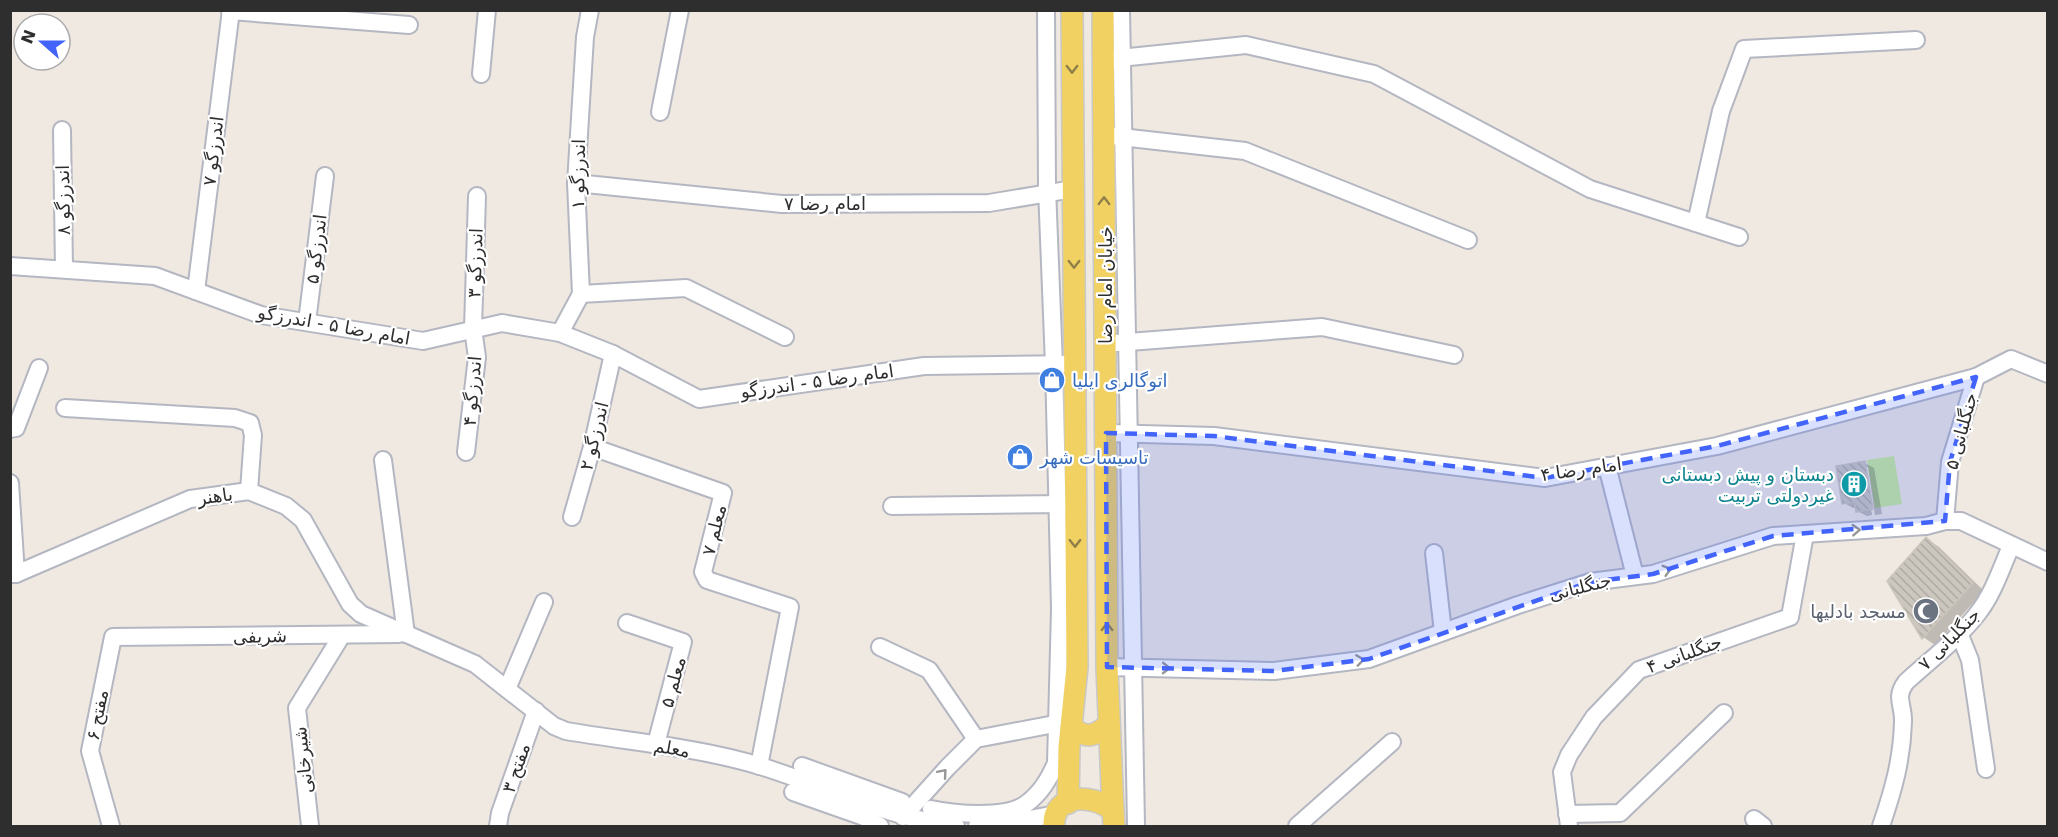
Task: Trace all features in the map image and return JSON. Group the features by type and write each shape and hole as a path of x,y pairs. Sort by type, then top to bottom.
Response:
{"main road":[{"name":"خیابان امام رضا","path":"1055,818 1066,724 1077,667 1066,504 1064,364 1073,189 1072,10"},
{"name":"خیابان امام رضا","path":"1103,10 1112,58 1116,343 1106,433 1107,667 1113,819"},
{"path":"1066,724 1080,734 1090,735 1101,732 1109,724"},
{"path":"1055,818 1074,799 1088,798 1102,802 1113,819"}],"street":[{"path":"481,74 488,10"},
{"name":"اندرزگو ۱","path":"581,294 576,183 585,37 590,10"},
{"path":"660,112 680,10"},
{"path":"1046,10 1047,193 1064,364"},
{"path":"1121,10 1112,58 1246,45 1374,74 1590,189 1739,237"},
{"path":"230,11 410,25"},
{"name":"اندرزگو ۷","path":"196,291 230,11"},
{"path":"1696,223 1721,111 1744,49 1916,40"},
{"name":"اندرزگو ۸","path":"62,130 64,269"},
{"path":"1113,136 1245,151 1468,240"},
{"name":"اندرزگو ۵","path":"307,322 325,176"},
{"name":"امام رضا ۷","path":"576,183 782,204 989,203 1073,189"},
{"name":"اندرزگو ۳","path":"473,329 477,196"},
{"name":"امام رضا ۵ - اندرزگو","path":"10,266 155,276 261,315 423,340 502,322 560,333 613,354 699,399 924,366 1064,364"},
{"path":"560,333 581,294 686,288 785,337"},
{"path":"1136,826 1128,433 1116,343 1322,327 1454,355"},
{"name":"اندرزگو ۴","path":"466,452 477,357 473,329"},
{"name":"اندرزگو ۲","path":"572,517 592,447 613,354"},
{"name":"امام رضا ۴","path":"1106,433 1214,436 1545,478 1717,446 1976,377 2011,359 2048,374"},
{"path":"10,429 16,428 39,368"},
{"name":"جنگلبانی ۵","path":"1945,521 1950,462 1976,377"},
{"path":"65,408 234,418 250,423 253,435 249,491"},
{"name":"معلم ۷","path":"592,447 723,493 703,572 707,580 790,607 759,766"},
{"path":"383,460 406,634"},
{"path":"1607,466 1635,576"},
{"path":"10,483 13,574"},
{"name":"باهنر","path":"13,574 190,499 249,491 286,506 303,520 350,604 361,614 406,634"},
{"path":"892,506 1066,504"},
{"name":"جنگلبانی","path":"1107,667 1274,671 1369,659 1518,605 1590,582 1653,574 1773,536 1926,526 1945,521 1961,521 2048,562"},
{"name":"جنگلبانی ۴","path":"1568,820 1562,772 1569,755 1594,717 1639,670 1790,617 1805,534"},
{"name":"جنگلبانی ۷","path":"1881,826 1897,780 1904,720 1899,697 1901,689 1978,613 1994,586 2011,546"},
{"path":"1434,553 1443,632"},
{"path":"507,689 544,602"},
{"name":"معلم ۵","path":"627,623 683,642 656,744"},
{"path":"1959,633 1970,660 1986,769"},
{"name":"شریفی","path":"113,637 406,634"},
{"name":"معلم","path":"406,634 475,664 554,726 566,731 656,744 759,766 905,815 956,826"},
{"name":"شیرخانی","path":"310,826 297,708 342,635"},
{"name":"مفتح ۶","path":"111,826 90,751 113,637"},
{"path":"880,647 929,670 976,739"},
{"name":"مفتح ۳","path":"498,826 500,813 536,711"},
{"path":"1568,820 1620,813 1724,713"},
{"path":"802,766 905,815 976,739 1066,724 1056,763 1047,783 1026,804 1007,811 971,814 931,809"},
{"path":"1297,826 1392,742"},
{"path":"793,792 864,817 880,826"},
{"path":"977,826 1055,818"}],"highlighted area":[{"path":"1976,377 1950,462 1945,521 1773,536 1653,574 1590,582 1369,659 1274,671 1107,667 1106,433 1214,436 1545,478 1717,446"}],"green space":[{"path":"1894,456 1902,504 1875,508 1867,460"}],"building":[{"name":"دبستان و پیش دبستانی غیردولتی تربیت","path":"1865,461 1873,509 1856,512 1855,502 1842,504 1836,466"},
{"name":"مسجد بادلیها","path":"1926,537 1973,583 1922,639 1887,581"}],"place":[{"name":"اتوگالری ایلیا","path":"1052,380"},
{"name":"تاسیسات شهر","path":"1020,457"},
{"name":"دبستان و پیش دبستانی غیردولتی تربیت","path":"1854,484"},
{"name":"مسجد بادلیها","path":"1926,611"}]}
